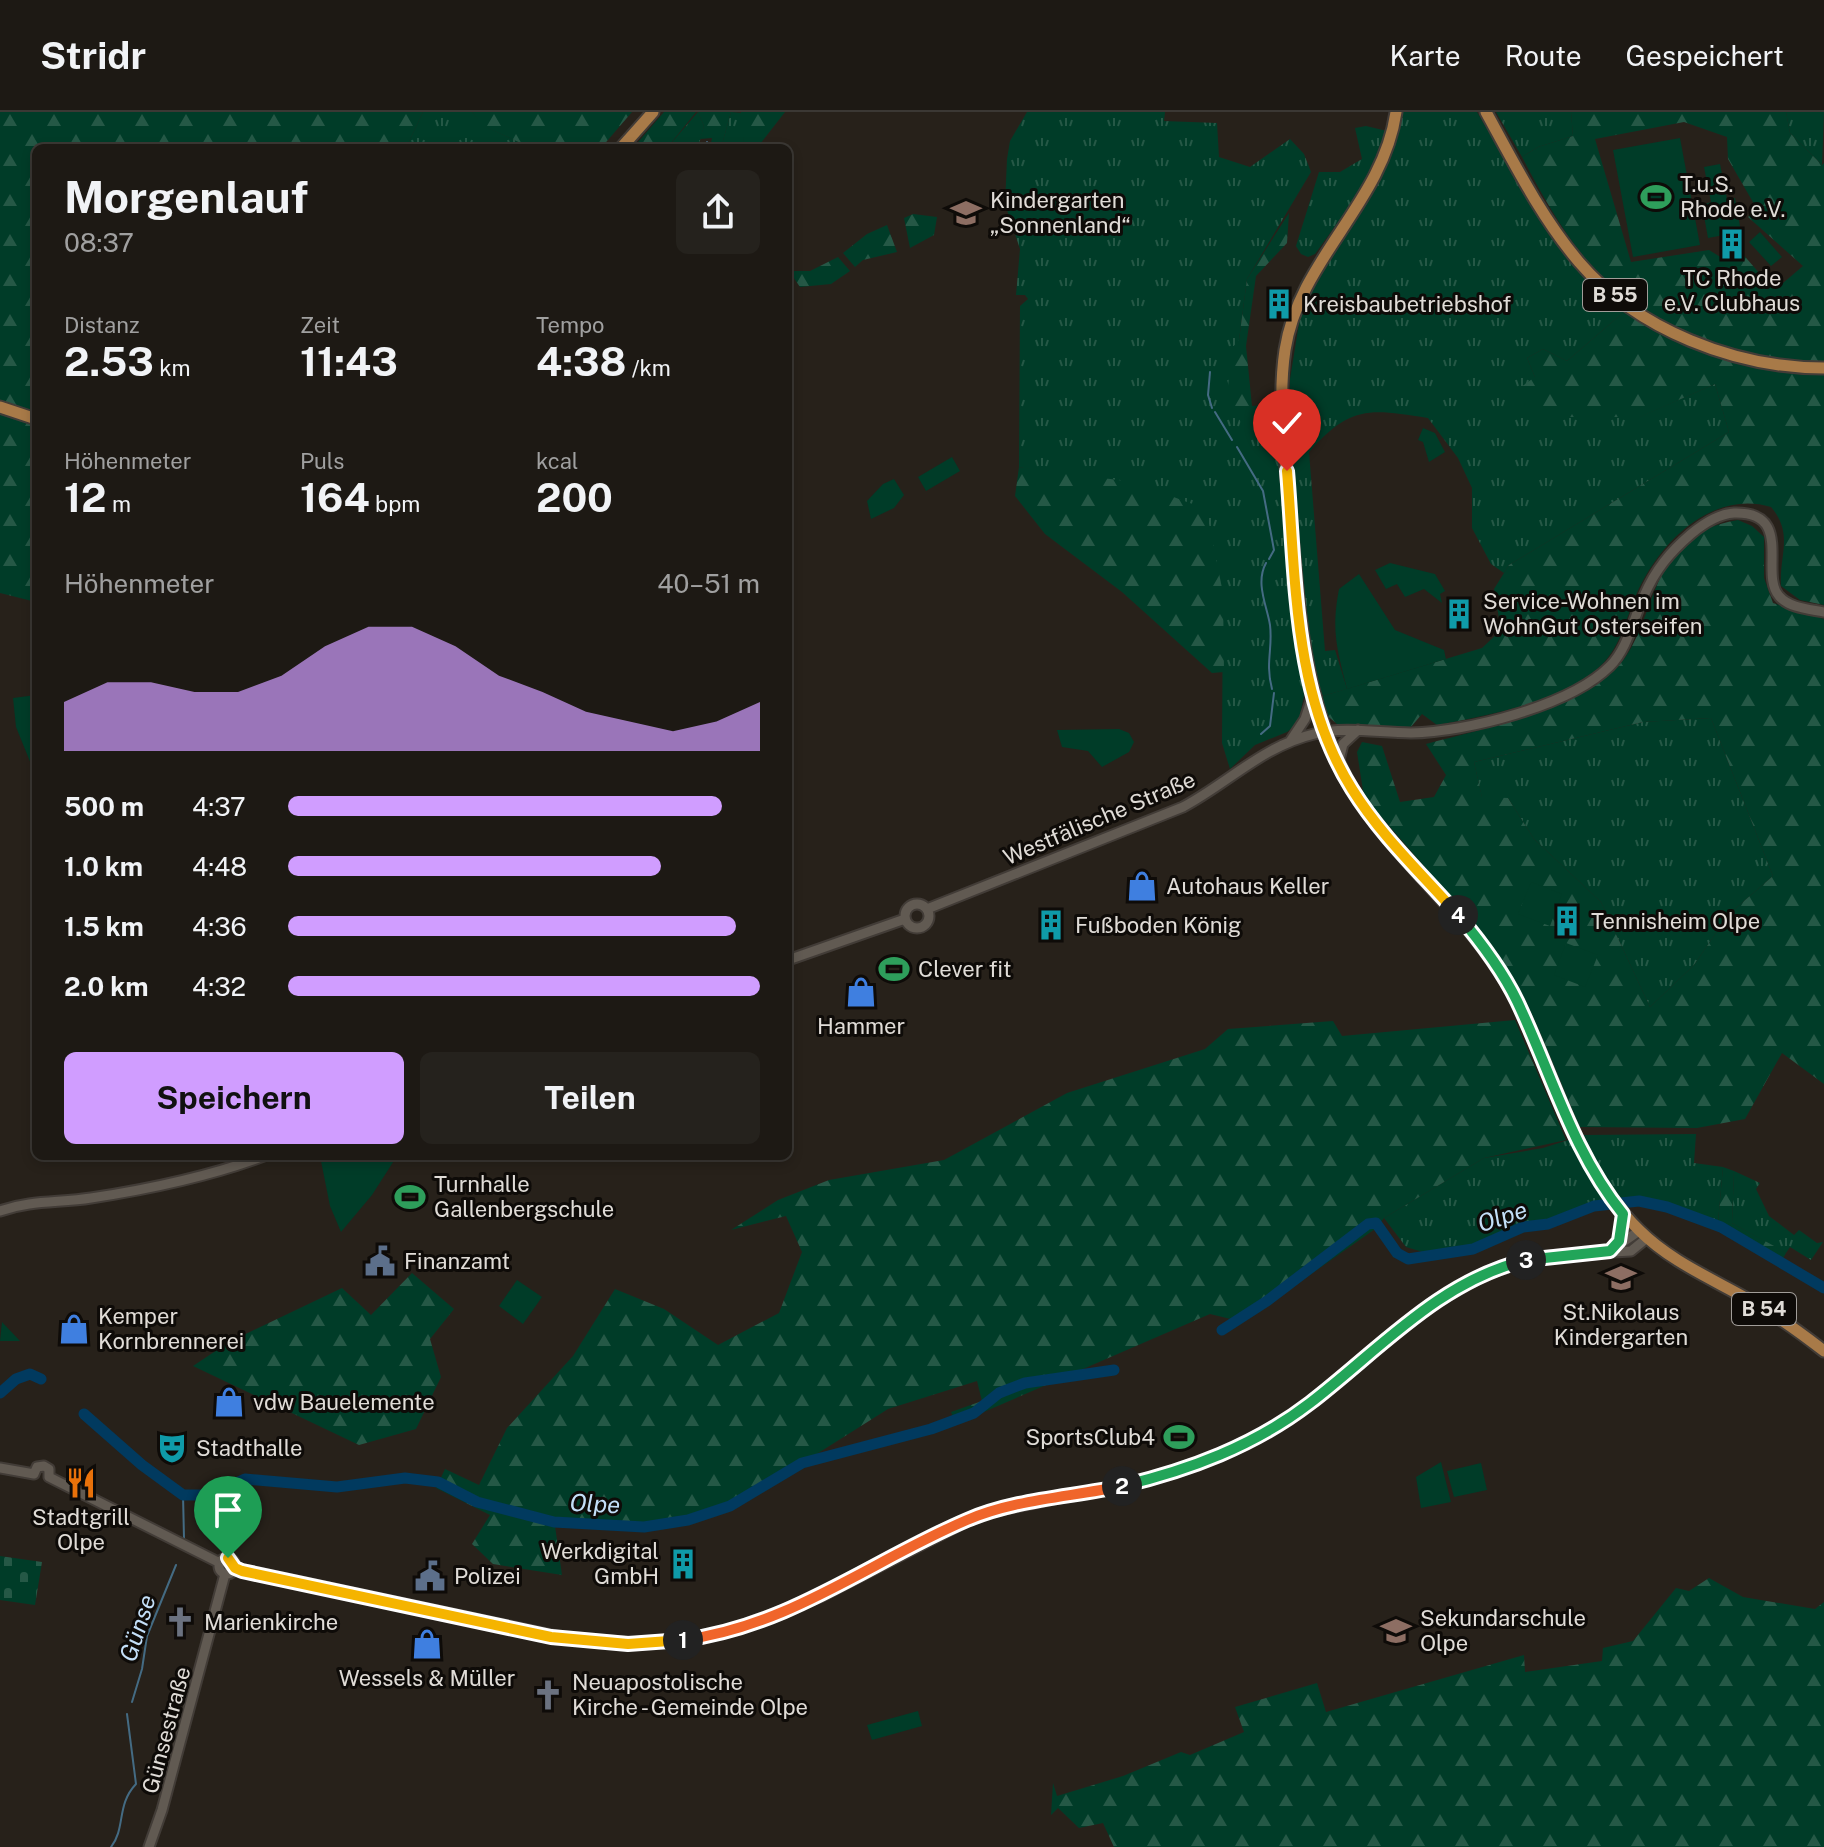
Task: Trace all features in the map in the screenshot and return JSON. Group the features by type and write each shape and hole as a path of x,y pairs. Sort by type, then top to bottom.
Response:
{"main road":[{"path":"625,144 653,112"},
{"name":"B 55","path":"1486,112 1561,240 1581,264 1631,308 1691,340 1722,352 1760,362 1824,368"},
{"name":"B 54","path":"1394,123 1368,192 1306,286 1294,316 1285,353 1282,406 1303,651 1312,698 1323,731 1338,765 1370,815 1494,961 1516,1000 1567,1119 1596,1177 1623,1214 1679,1262 1759,1306 1824,1351"},
{"path":"0,407 32,418"}],"street":[{"name":"Westfälische Straße","path":"927,909 1183,807 1207,794 1261,754 1291,740 1323,731 1412,733 1453,728 1545,704 1586,684 1619,654 1650,583 1668,555 1697,529 1723,514 1750,516 1768,530 1774,543 1772,584 1779,597 1791,605 1824,612"},
{"path":"1291,740 1305,719 1312,698"},
{"path":"1338,765 1343,744 1358,730"},
{"path":"921,904 927,909 928,921 923,927 912,927 905,919 910,905 921,904"},
{"path":"792,959 905,919"},
{"path":"0,1211 28,1202 87,1199 174,1184 251,1160"},
{"path":"1613,1249 1623,1214"},
{"path":"220,1563 228,1558 235,1568 551,1637 628,1644 693,1639 737,1629 820,1597 981,1514 1182,1470 1252,1440 1311,1402 1426,1308 1486,1274 1543,1256 1613,1249 1643,1234"},
{"path":"0,1468 34,1474 39,1481 49,1477 220,1563"},
{"path":"220,1563 220,1570 225,1574 235,1568"},
{"name":"Günsestraße","path":"149,1847 162,1810 225,1574"}],"green space":[{"path":"0,112 423,112 408,144 32,144 32,601 0,593"},
{"path":"423,112 472,112 484,126 523,144 408,144"},
{"path":"472,112 632,112 604,144 523,144 483,126"},
{"path":"664,112 696,112 670,144 636,144"},
{"path":"698,112 704,126 699,144 670,144"},
{"path":"698,112 731,112 722,144 711,144 712,138 700,139 704,126"},
{"path":"731,112 743,113 744,144 722,144"},
{"path":"741,112 785,112 760,144 744,144"},
{"path":"1027,112 1165,112 1164,121 1217,123 1219,157 1250,167 1290,139 1304,154 1311,172 1247,279 1239,340 1243,428 1275,429 1304,696 1298,723 1287,732 1255,745 1230,769 1222,743 1223,593 1040,471 1019,467 1020,306 1028,299 1025,295 1016,295 1020,249 1005,204 1010,141"},
{"path":"1400,112 1477,112 1541,221 1578,269 1625,311 1567,361 1543,349 1527,358 1535,377 1639,417 1715,384 1729,432 1509,565 1504,573 1491,564 1472,528 1472,488 1458,458 1428,418 1375,412 1350,418 1337,426 1309,452 1325,651 1335,650 1347,689 1323,696 1308,656 1289,434 1290,379 1300,317 1323,264 1372,195 1393,146"},
{"path":"1496,112 1571,112 1573,136 1538,147 1522,157"},
{"path":"1571,112 1786,112 1790,133 1822,165 1824,163 1824,361 1758,355 1692,334 1632,301 1605,280 1566,232 1522,157 1538,147 1573,136","holes":["1684,122 1727,137 1728,159 1757,209 1748,217 1803,266 1783,283 1761,275 1740,251 1727,261 1709,250 1631,262 1595,139"]},
{"path":"1786,112 1824,112 1822,165 1790,133"},
{"path":"1366,126 1387,131 1364,186 1315,254 1308,257 1301,254 1296,246 1319,172 1340,172 1362,159 1355,128"},
{"name":"T.u.S. Rhode e.V.","path":"1680,138 1700,245 1633,257 1613,150"},
{"path":"1720,164 1727,199 1735,198 1741,232 1708,238 1702,205 1711,202 1704,167"},
{"path":"1289,213 1287,243 1256,276 1246,346 1252,406 1273,404 1275,429 1243,429 1228,387 1232,348 1239,340 1247,279"},
{"path":"913,214 937,217 934,235 910,248 904,218"},
{"path":"887,225 897,252 863,260 855,267 843,253 867,234"},
{"path":"1760,232 1782,257 1771,266 1749,242"},
{"path":"838,257 850,271 831,284 800,287 792,271 810,271"},
{"path":"1625,311 1671,337 1720,358 1770,370 1824,375 1824,605 1800,600 1781,586 1784,536 1771,507 1749,504 1728,506 1708,513 1689,525 1658,557 1636,595 1611,653 1597,669 1580,681 1521,706 1437,725 1422,714 1410,728 1337,724 1324,713 1323,696 1482,648 1501,630 1494,589 1509,565 1729,432 1715,384 1640,417 1556,417 1525,407 1514,392 1535,377 1527,358 1543,349 1567,361"},
{"path":"1423,428 1435,433 1445,452 1429,462 1423,442 1418,440"},
{"path":"952,457 960,471 926,491 918,477"},
{"path":"1019,467 1133,482 1206,509 1223,593 1224,672 1212,673 1122,592 1045,534 1015,496"},
{"path":"894,479 904,495 894,508 871,519 867,501 883,484"},
{"path":"1738,520 1752,526 1764,537 1764,578 1773,603 1824,619 1824,1084 1782,1053 1745,1119 1697,1128 1578,1127 1526,1001 1476,926 1364,797 1357,752 1362,742 1382,746 1400,802 1434,797 1446,775 1426,744 1544,710 1608,676 1625,658 1637,636 1667,565 1683,545 1706,530","holes":["1711,718 1773,876 1729,914 1694,965 1650,1007 1601,902 1534,839 1508,798 1482,797 1474,762 1643,722"]},
{"path":"1390,563 1435,574 1445,591 1440,594 1442,603 1424,589 1405,597 1397,584 1386,589 1375,570"},
{"path":"1359,574 1395,630 1444,650 1446,659 1347,689 1336,640 1335,617 1339,589"},
{"path":"32,696 32,775 31,764 16,727 13,698"},
{"path":"1711,718 1773,876 1729,914 1694,965 1650,1007 1601,902 1534,839 1508,798 1482,798 1474,762 1643,722"},
{"path":"1119,729 1129,733 1134,742 1129,752 1102,767 1088,751 1062,747 1057,730"},
{"path":"1531,882 1562,894 1550,926 1518,914"},
{"path":"1566,943 1598,955 1585,987 1554,975"},
{"path":"1515,1020 1566,1140 1484,1158 1384,1218 1375,1229 1243,1322 1210,1314 956,1424 951,1412 982,1401 977,1381 888,1409 731,1508 690,1522 643,1531 555,1526 562,1575 493,1564 472,1544 490,1515 436,1488 445,1469 479,1485 507,1428 573,1356 615,1289 664,1309 718,1345 779,1313 802,1252 786,1216 731,1230 778,1200 829,1180 944,1160 1067,1093 1205,1049 1228,1029 1333,1021 1342,1036"},
{"path":"1696,1134 1694,1163 1723,1167 1718,1222 1696,1217 1669,1204 1639,1198 1593,1204 1550,1221 1512,1228 1476,1244 1423,1252 1406,1247 1384,1218 1484,1158 1543,1148 1584,1135"},
{"path":"321,1160 394,1160 372,1195 341,1232 330,1206"},
{"path":"1723,1167 1734,1171 1732,1223 1786,1253 1782,1260 1718,1222"},
{"path":"1734,1171 1760,1183 1756,1189 1769,1216 1794,1235 1799,1230 1817,1243 1823,1242 1811,1260 1790,1247 1786,1253 1732,1223"},
{"path":"412,1273 454,1309 430,1339 441,1377 416,1429 359,1445 193,1366 229,1342 342,1288 371,1315"},
{"path":"517,1280 542,1297 523,1324 499,1306"},
{"path":"2,1322 20,1341 0,1341"},
{"path":"1441,1462 1451,1502 1421,1508 1416,1477"},
{"path":"1481,1463 1487,1490 1454,1497 1447,1471"},
{"path":"0,1556 42,1562 35,1605 0,1600"},
{"path":"1709,1578 1743,1597 1815,1609 1824,1602 1824,1847 1114,1847 1103,1823 1079,1828 1058,1808 1051,1815 1053,1783 1057,1796 1123,1776 1181,1752 1190,1755 1244,1732 1235,1707 1317,1683 1326,1712 1524,1655 1525,1672 1602,1661 1603,1648 1633,1641 1676,1588 1689,1591"},
{"path":"918,1711 922,1726 872,1740 867,1725"}],"waterway":[{"path":"1210,372 1208,395 1212,408"},
{"path":"1215,412 1232,440"},
{"path":"1237,447 1263,491 1274,550 1269,559"},
{"path":"1266,563 1262,586 1270,625 1269,671 1272,689"},
{"path":"1261,734 1270,726 1274,693"},
{"name":"Olpe","path":"1222,1330 1267,1301 1368,1224 1376,1223 1397,1253 1408,1259 1473,1249 1523,1227 1548,1224 1594,1206 1639,1201 1667,1207 1721,1227 1824,1288"},
{"name":"Olpe","path":"84,1414 142,1465 183,1495 211,1495 245,1479 337,1487 405,1478 438,1482 477,1502 554,1522 644,1527 688,1520 730,1506 802,1463 931,1429 974,1413 999,1393 1025,1383 1114,1370"},
{"name":"Olpe","path":"0,1393 16,1379 30,1374 41,1379"},
{"name":"Günse","path":"183,1495 184,1538"},
{"name":"Günse","path":"132,1702 142,1669 147,1636 176,1565"},
{"name":"Günse","path":"111,1847 116,1840 126,1800 136,1784 127,1714"}],"place":[{"name":"T.u.S. Rhode e.V.","path":"1656,197"},
{"name":"Kindergarten „Sonnenland“","path":"966,213"},
{"name":"TC Rhode e.V. Clubhaus","path":"1732,244"},
{"name":"Kreisbaubetriebshof","path":"1279,304"},
{"name":"Service-Wohnen im WohnGut Osterseifen","path":"1459,614"},
{"name":"Autohaus Keller","path":"1142,886"},
{"name":"Tennisheim Olpe","path":"1567,921"},
{"name":"Fußboden König","path":"1051,925"},
{"name":"Clever fit","path":"894,969"},
{"name":"Hammer","path":"861,992"},
{"name":"Turnhalle Gallenbergschule","path":"410,1197"},
{"name":"Finanzamt","path":"380,1261"},
{"name":"St.Nikolaus Kindergarten","path":"1621,1278"},
{"name":"Kemper Kornbrennerei","path":"74,1329"},
{"name":"vdw Bauelemente","path":"229,1402"},
{"name":"SportsClub4","path":"1179,1437"},
{"name":"Stadthalle","path":"172,1448"},
{"name":"Stadtgrill Olpe","path":"81,1483"},
{"name":"Werkdigital GmbH","path":"683,1564"},
{"name":"Polizei","path":"430,1576"},
{"name":"Marienkirche","path":"180,1622"},
{"name":"Sekundarschule Olpe","path":"1396,1631"},
{"name":"Wessels & Müller","path":"427,1644"},
{"name":"Neuapostolische Kirche - Gemeinde Olpe","path":"548,1695"}],"route":[{"path":"228,1558 235,1568 242,1571 551,1637 628,1644 670,1642 721,1633 778,1615 820,1597 981,1514 1153,1479 1220,1456 1291,1417 1426,1308 1459,1287 1521,1261 1616,1248 1621,1236 1623,1214 1583,1155 1506,981 1470,929 1370,815 1338,765 1323,731 1312,698 1303,651 1287,471"}]}
